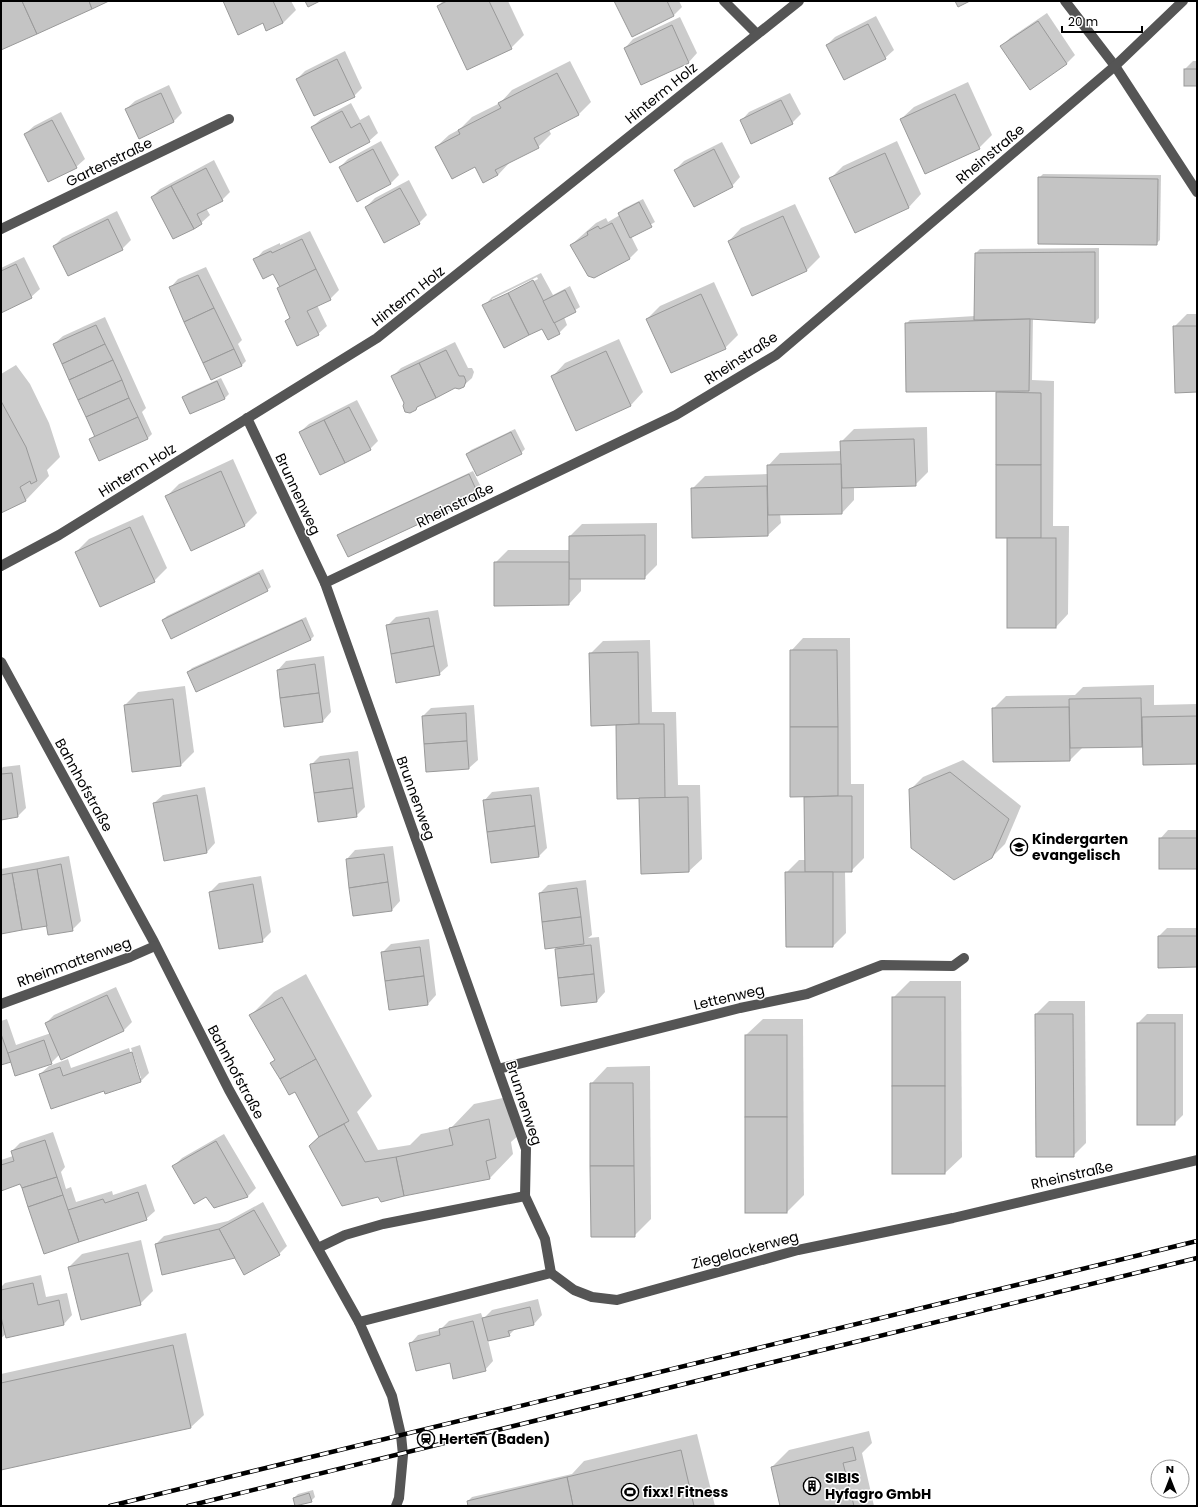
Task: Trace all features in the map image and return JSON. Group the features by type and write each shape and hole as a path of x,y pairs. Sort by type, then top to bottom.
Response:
{"street":[{"path":"724,1 756,34"},
{"name":"Hinterm Holz","path":"1,566 59,535 377,338 799,1"},
{"path":"1065,1 1115,66 1197,192"},
{"name":"Rheinstraße","path":"325,583 676,415 776,355 1115,66 1183,1"},
{"name":"Gartenstraße","path":"1,229 229,119"},
{"name":"Brunnenweg","path":"247,418 325,583 526,1149 525,1196"},
{"name":"Bahnhofstraße","path":"1,662 156,946 229,1090 359,1322 392,1396 401,1435 403,1455 399,1498 396,1506"},
{"name":"Rheinmattenweg","path":"1,1004 156,946"},
{"name":"Lettenweg","path":"498,1068 725,1011 807,994 882,965 953,966 964,958"},
{"name":"Rheinstraße","path":"953,1218 1197,1160"},
{"path":"318,1248 344,1235 383,1224 525,1196 545,1239 551,1273 359,1322"},
{"name":"Ziegelackerweg","path":"551,1273 574,1290 592,1297 617,1300 798,1250 953,1218"}],"building":[{"path":"1,1 22,1 37,34 1,50"},
{"path":"22,1 89,1 92,9 37,34"},
{"path":"89,1 109,1 92,9"},
{"path":"223,1 273,1 283,23 266,31 263,23 238,35"},
{"path":"305,1 320,1 308,7"},
{"path":"447,1 489,1 512,49 467,70 437,6"},
{"path":"614,1 667,1 674,16 632,37"},
{"path":"955,1 970,1 958,7"},
{"path":"1038,21 1067,64 1030,90 1000,46"},
{"path":"868,24 886,59 844,80 826,45"},
{"path":"672,25 689,63 641,85 624,48"},
{"path":"337,59 355,97 314,116 296,79"},
{"path":"1184,69 1197,69 1197,86 1184,86"},
{"path":"557,73 579,115 534,138 539,148 495,170 498,175 483,183 475,167 452,179 435,147 460,134 458,130 501,108 498,103"},
{"path":"161,93 174,122 139,139 125,109"},
{"path":"955,94 980,149 925,174 900,119"},
{"path":"781,100 793,124 751,144 740,120"},
{"path":"342,111 351,128 360,123 370,142 330,163 311,127"},
{"path":"52,120 77,168 48,182 24,134"},
{"path":"373,149 391,184 357,202 339,167"},
{"path":"714,149 733,187 694,207 674,170"},
{"path":"885,153 909,208 855,233 829,178"},
{"path":"206,168 223,201 197,214 202,224 194,229 171,186"},
{"path":"1038,177 1158,179 1157,245 1038,244"},
{"path":"171,186 194,229 173,239 151,197"},
{"path":"400,188 420,224 384,243 365,207"},
{"path":"639,202 652,227 630,238 618,213"},
{"path":"783,216 807,271 752,296 728,241"},
{"path":"108,219 123,250 68,276 53,246"},
{"path":"612,223 630,259 594,278 588,276 570,245 588,235 587,232 598,226 600,229"},
{"path":"302,239 316,269 280,287 273,274 263,279 253,259 271,251 272,253"},
{"path":"1095,252 1095,323 1030,319 974,320 975,253"},
{"path":"16,264 32,298 1,313 1,271"},
{"path":"316,269 331,300 307,311 319,335 297,346 285,321 290,318 277,288"},
{"path":"198,275 214,308 184,322 169,287"},
{"path":"533,280 560,334 548,340 542,329 529,335 508,293"},
{"path":"565,290 576,312 554,323 543,301"},
{"path":"508,293 529,335 504,348 482,305"},
{"path":"701,294 726,349 671,373 646,319"},
{"path":"214,308 234,349 203,363 184,322"},
{"path":"1030,319 1029,391 906,392 905,323"},
{"path":"96,325 105,344 62,364 53,344"},
{"path":"1173,326 1197,326 1197,392 1175,393"},
{"path":"105,344 113,360 69,380 62,364"},
{"path":"234,349 242,366 211,380 203,363"},
{"path":"446,350 459,376 464,376 466,381 464,387 459,389 455,388 436,398 419,363"},
{"path":"606,351 631,406 576,431 551,376"},
{"path":"113,360 122,380 78,400 69,380"},
{"path":"419,363 436,398 417,407 416,410 410,413 405,412 403,406 404,403 391,376"},
{"path":"122,380 129,398 86,417 78,400"},
{"path":"217,381 225,399 190,414 182,397"},
{"path":"996,392 1041,393 1041,465 996,465"},
{"path":"129,398 138,417 95,437 86,417"},
{"path":"1,401 26,447 37,481 31,484 30,481 20,487 26,501 1,513"},
{"path":"349,407 371,450 345,463 324,420"},
{"path":"138,417 148,439 99,461 89,439"},
{"path":"324,420 345,463 320,475 299,432"},
{"path":"511,432 522,454 477,476 466,454"},
{"path":"914,439 916,486 842,488 840,441"},
{"path":"841,464 842,514 768,515 767,465"},
{"path":"996,465 1041,465 1041,538 996,538"},
{"path":"221,471 245,526 191,551 165,496"},
{"path":"469,474 479,496 348,557 337,535"},
{"path":"767,486 768,536 692,538 691,488"},
{"path":"130,527 155,582 100,607 75,552"},
{"path":"645,535 645,579 569,579 569,536"},
{"path":"1007,538 1056,538 1056,628 1007,628"},
{"path":"494,562 569,562 569,605 494,606"},
{"path":"259,573 268,591 171,639 162,620"},
{"path":"429,618 434,646 391,654 386,625"},
{"path":"302,620 311,640 196,692 187,672"},
{"path":"434,646 440,675 396,683 391,654"},
{"path":"790,650 837,650 838,727 790,727"},
{"path":"638,652 639,724 591,726 589,653"},
{"path":"315,664 319,693 280,698 277,670"},
{"path":"319,693 323,722 284,727 280,698"},
{"path":"1141,698 1142,747 1070,748 1069,699"},
{"path":"173,699 181,766 132,772 124,705"},
{"path":"1069,707 1070,761 993,762 992,708"},
{"path":"466,713 467,741 424,744 422,716"},
{"path":"1197,716 1197,764 1143,765 1142,717"},
{"path":"664,724 665,798 617,799 616,725"},
{"path":"790,727 838,727 838,796 790,797"},
{"path":"467,741 469,769 426,772 424,744"},
{"path":"349,759 353,788 314,793 310,764"},
{"path":"950,772 1009,819 992,858 954,880 911,848 909,789"},
{"path":"12,773 18,817 1,820 1,774"},
{"path":"353,788 357,817 318,822 314,793"},
{"path":"197,795 207,853 164,861 153,803"},
{"path":"531,795 535,826 487,832 483,800"},
{"path":"852,796 852,872 805,872 804,797"},
{"path":"688,797 689,872 641,874 639,798"},
{"path":"535,826 539,857 491,863 487,832"},
{"path":"1159,838 1197,838 1197,869 1159,869"},
{"path":"384,854 388,882 349,888 346,859"},
{"path":"61,864 73,931 48,935 37,869"},
{"path":"37,869 47,926 22,930 12,873"},
{"path":"785,872 833,872 833,947 786,947"},
{"path":"12,873 22,930 1,934 1,875"},
{"path":"388,882 392,911 353,916 349,888"},
{"path":"253,884 263,942 219,949 209,892"},
{"path":"577,888 581,917 542,922 539,893"},
{"path":"581,917 584,944 545,949 542,922"},
{"path":"1158,936 1197,936 1197,967 1158,968"},
{"path":"591,945 594,974 558,978 555,949"},
{"path":"420,947 424,976 385,981 381,952"},
{"path":"594,974 597,1002 561,1006 558,978"},
{"path":"424,976 428,1005 389,1010 385,981"},
{"path":"107,995 124,1031 61,1060 45,1023"},
{"path":"282,997 316,1059 280,1079 270,1063 275,1060 249,1015"},
{"path":"892,997 945,997 945,1086 892,1086"},
{"path":"1035,1014 1073,1014 1074,1157 1036,1157"},
{"path":"1137,1023 1175,1023 1175,1125 1137,1125"},
{"path":"1,1034 11,1062 1,1065"},
{"path":"745,1035 787,1035 787,1117 745,1117"},
{"path":"44,1040 52,1064 15,1076 8,1053"},
{"path":"132,1052 141,1082 105,1094 104,1091 51,1109 39,1074 60,1067 63,1076"},
{"path":"316,1059 349,1121 319,1137 295,1092 289,1095 280,1079"},
{"path":"590,1083 633,1083 634,1166 590,1166"},
{"path":"892,1086 945,1086 945,1174 892,1174"},
{"path":"745,1117 787,1117 787,1213 745,1213"},
{"path":"489,1119 496,1158 486,1161 490,1179 404,1196 396,1157 453,1145 449,1128"},
{"path":"344,1124 365,1162 396,1157 404,1196 381,1202 378,1197 342,1206 309,1146 319,1137"},
{"path":"45,1140 57,1177 22,1188 20,1184 1,1191 1,1165 14,1161 11,1151"},
{"path":"216,1141 248,1197 214,1208 206,1197 194,1204 172,1166"},
{"path":"590,1166 634,1166 635,1237 591,1237"},
{"path":"57,1177 63,1195 28,1207 22,1188"},
{"path":"138,1192 147,1220 79,1242 68,1210 103,1199 105,1203"},
{"path":"63,1195 79,1242 44,1254 28,1207"},
{"path":"254,1210 280,1255 244,1275 219,1229"},
{"path":"219,1229 235,1258 162,1275 155,1244"},
{"path":"128,1253 141,1305 81,1320 68,1267"},
{"path":"33,1283 38,1305 59,1300 64,1325 6,1338 1,1317 1,1290"},
{"path":"530,1307 534,1325 508,1331 510,1336 488,1341 482,1318"},
{"path":"473,1321 486,1371 453,1379 450,1363 416,1371 409,1343 440,1335 439,1329"},
{"path":"173,1345 191,1428 1,1470 1,1383"},
{"name":"SIBIS Hyfagro GmbH","path":"853,1447 856,1460 843,1463 854,1506 780,1506 771,1467"},
{"name":"fixx! Fitness","path":"681,1450 694,1506 573,1506 567,1477"},
{"path":"567,1477 573,1506 468,1506 467,1501"},
{"path":"309,1493 312,1502 295,1506 293,1498"}],"railway":[{"path":"110,1506 1197,1241"},
{"path":"188,1506 1197,1258"}],"place":[{"name":"Kindergarten evangelisch","path":"1019,847"},
{"name":"Herten (Baden)","path":"426,1439"},
{"name":"SIBIS Hyfagro GmbH","path":"812,1486"},
{"name":"fixx! Fitness","path":"630,1492"}]}
